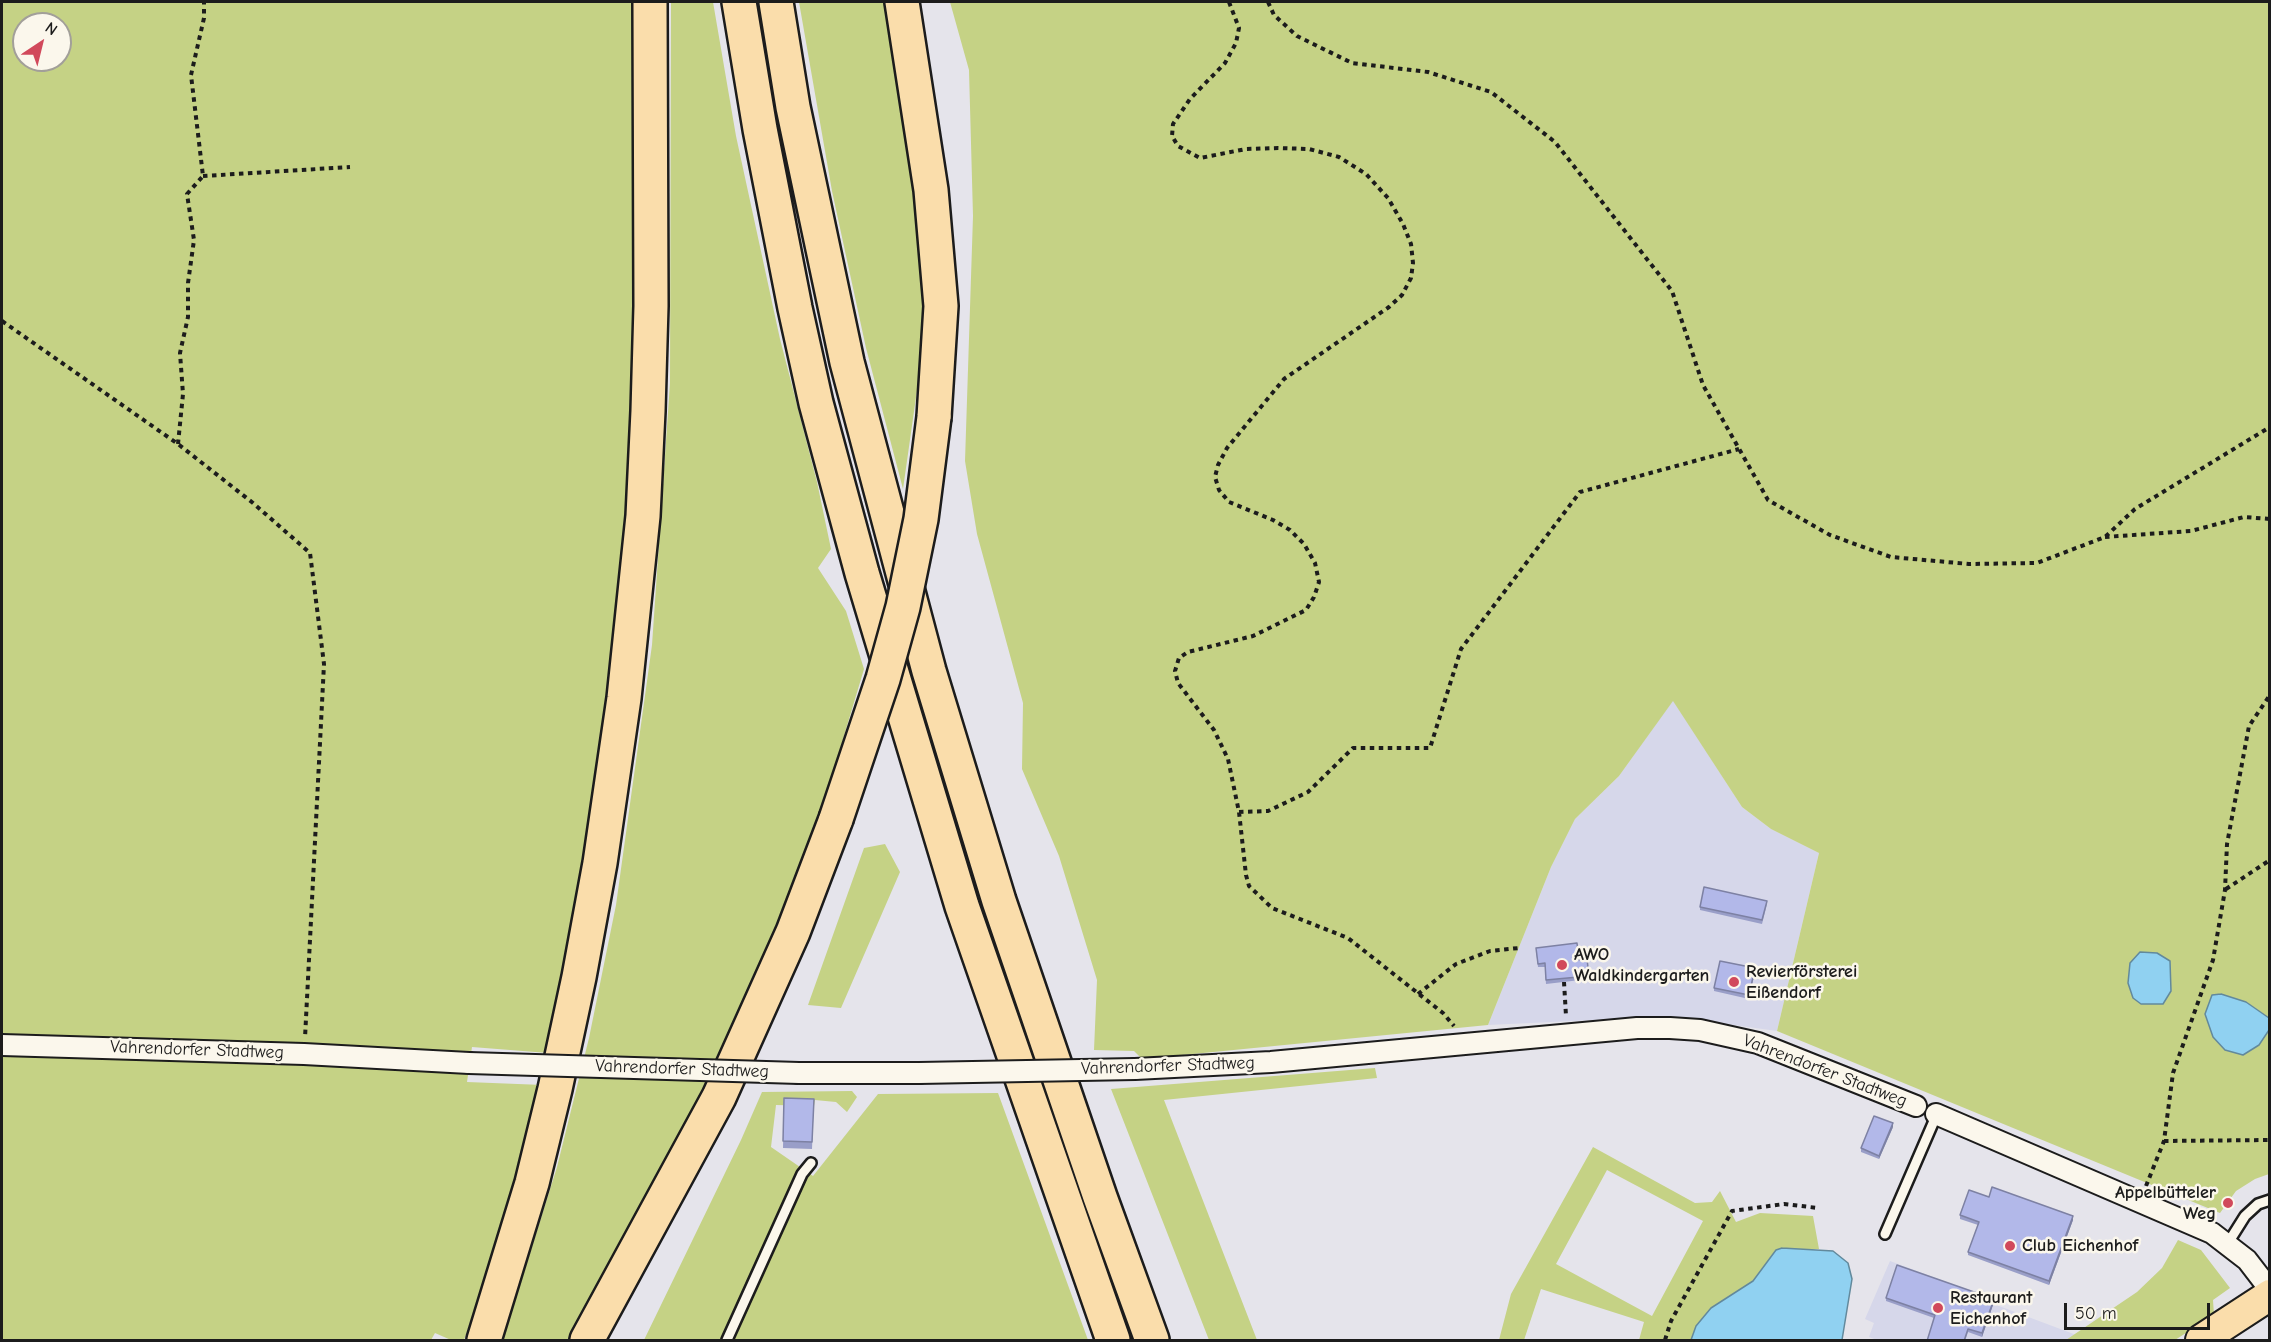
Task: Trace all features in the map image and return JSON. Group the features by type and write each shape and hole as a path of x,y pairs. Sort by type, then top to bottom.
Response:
{"highway":[{"path":"484,1341 532,1183 560,1067 600,863 624,698 643,516 648,411 651,306 650,2"},
{"path":"739,2 760,129 795,308 816,403 862,573 962,906 1113,1341"},
{"path":"776,2 793,107 847,362 928,671 1003,912 1096,1186 1152,1341"},
{"path":"587,1341 719,1096 793,932 836,819 883,679 903,607 919,530 934,417 940,306 931,190 902,2"}],"main road":[{"path":"2200,1341 2270,1292"}],"street":[{"name":"Vahrendorfer Stadtweg","path":"2,1045 304,1054 468,1063 919,1073 1136,1069 1270,1062 1637,1028 1700,1030 1758,1042 1916,1106"},
{"name":"Vahrendorfer Stadtweg","path":"1937,1114 2212,1233 2247,1260 2270,1292"}],"lane":[{"name":"Vahrendorfer Stadtweg","path":"1916,1106 1937,1114"},
{"path":"1885,1234 1937,1114"},
{"path":"727,1341 802,1174 811,1163"},
{"path":"2228,1244 2245,1216 2258,1204 2270,1200"}],"path":[{"path":"203,176 190,75 204,18 204,2"},
{"path":"1229,2 1239,28 1236,43 1224,63 1190,99 1173,124 1172,136 1178,146 1200,158 1246,149 1278,148 1309,148 1339,157 1366,174 1388,198 1411,244 1413,263 1411,278 1402,295 1389,307 1284,379 1227,448 1218,465 1215,477 1219,490 1229,502 1290,530 1304,544 1315,563 1318,582 1314,597 1305,610 1254,636 1188,652 1179,658 1176,664 1178,683 1214,730 1228,759 1239,812 1246,875 1258,897 1272,908 1348,938 1454,1026 1459,1044"},
{"path":"1268,2 1275,15 1298,36 1352,63 1428,72 1491,92 1555,142 1672,291 1703,385 1768,500 1830,535 1891,558 1969,564 2037,563 2105,537 2192,531 2244,517 2270,519"},
{"path":"178,444 183,394 180,353 188,317 188,283 194,240 187,194 203,176 350,167"},
{"path":"2,321 178,444 253,503 310,553 324,664 304,1054"},
{"path":"2105,537 2135,509 2270,427"},
{"path":"1239,812 1268,811 1308,792 1353,748 1430,748 1461,649 1580,492 1739,449"},
{"path":"2139,1200 2164,1141 2173,1072 2213,960 2225,890 2227,844 2249,726 2270,695"},
{"path":"2225,890 2270,860"},
{"path":"1418,994 1456,964 1490,951 1519,948"},
{"path":"1564,982 1567,1020"},
{"path":"2164,1141 2270,1140"},
{"path":"1665,1341 1671,1321 1732,1211 1784,1204 1818,1208"}],"shaded area":[{"path":"1673,700 1742,807 1771,829 1819,853 1777,1031 1690,1019 1637,1018 1488,1025 1551,867 1575,819 1619,776"},
{"path":"1890,1261 1952,1284 1951,1288 2079,1336 2072,1340 1877,1340 1869,1337 1874,1323 1865,1319"}],"green space":[{"path":"2,2 634,2 640,277 616,686 548,1053 472,1047 467,1082 543,1085 501,1235 464,1340 451,1340 435,1333 431,1340 2,1340"},
{"path":"671,2 713,2 736,136 780,339 817,482 831,549 818,568 846,611 864,669 803,873 703,1099 575,1340 499,1340 520,1285 557,1167 589,1038 616,905 652,645 670,383"},
{"path":"799,2 887,2 909,116 923,263 924,341 903,489 866,348 832,191"},
{"path":"950,2 2269,2 2269,1018 2246,1002 2213,1037 2225,1050 2243,1055 2259,1045 2269,1030 2269,1174 2255,1179 2236,1191 2220,1213 1777,1031 1819,853 1771,829 1742,807 1673,701 1619,776 1575,819 1551,867 1488,1025 1142,1059 1134,1051 1094,1050 1097,980 1059,856 1022,769 1023,703 977,534 965,461 973,216 969,70"},
{"path":"885,844 900,872 841,1008 808,1005 864,848"},
{"path":"1375,1068 1377,1078 1164,1100 1257,1340 1209,1340 1111,1089"},
{"path":"852,1091 857,1097 847,1112 836,1102 815,1100 814,1106 776,1105 771,1147 813,1176 878,1094 998,1093 1088,1340 644,1340 762,1092"},
{"path":"1593,1147 1695,1203 1712,1202 1720,1191 1736,1222 1760,1213 1813,1216 1819,1249 1776,1250 1753,1281 1711,1308 1696,1326 1691,1340 1639,1340 1644,1322 1541,1289 1524,1340 1499,1340 1511,1294","holes":["1607,1170 1703,1221 1652,1316 1556,1264"]},
{"path":"2178,1240 2201,1250 2230,1288 2213,1300 2214,1315 2175,1340 2066,1340 2137,1292 2162,1268"}],"water":[{"path":"2140,952 2157,953 2170,961 2171,991 2163,1004 2141,1004 2133,998 2128,983 2130,963"},
{"path":"2221,994 2246,1002 2269,1018 2269,1030 2259,1045 2243,1055 2225,1050 2213,1037 2205,1014 2212,995"},
{"path":"1782,1248 1833,1251 1848,1263 1852,1279 1842,1340 1691,1340 1696,1326 1711,1308 1753,1281 1776,1250"}],"building":[{"path":"1704,887 1767,901 1762,920 1700,907"},
{"name":"AWO Waldkindergarten","path":"1577,943 1579,960 1587,959 1589,976 1546,980 1545,963 1538,964 1536,948"},
{"name":"Revierförsterei Eißendorf","path":"1720,961 1755,968 1749,995 1714,988"},
{"path":"784,1098 814,1099 812,1142 783,1141"},
{"path":"1874,1116 1893,1123 1879,1156 1861,1148"},
{"path":"1992,1187 2073,1216 2049,1281 1968,1252 1979,1222 1960,1215 1969,1190 1989,1197"},
{"path":"1897,1265 1994,1299 1982,1333 1968,1329 1964,1341 1927,1341 1935,1315 1886,1298"}],"place":[{"name":"AWO Waldkindergarten","path":"1562,965"},
{"name":"Revierförsterei Eißendorf","path":"1734,982"},
{"name":"Appelbütteler Weg","path":"2228,1203"},
{"name":"Club Eichenhof","path":"2010,1246"},
{"name":"Restaurant Eichenhof","path":"1938,1308"}]}
